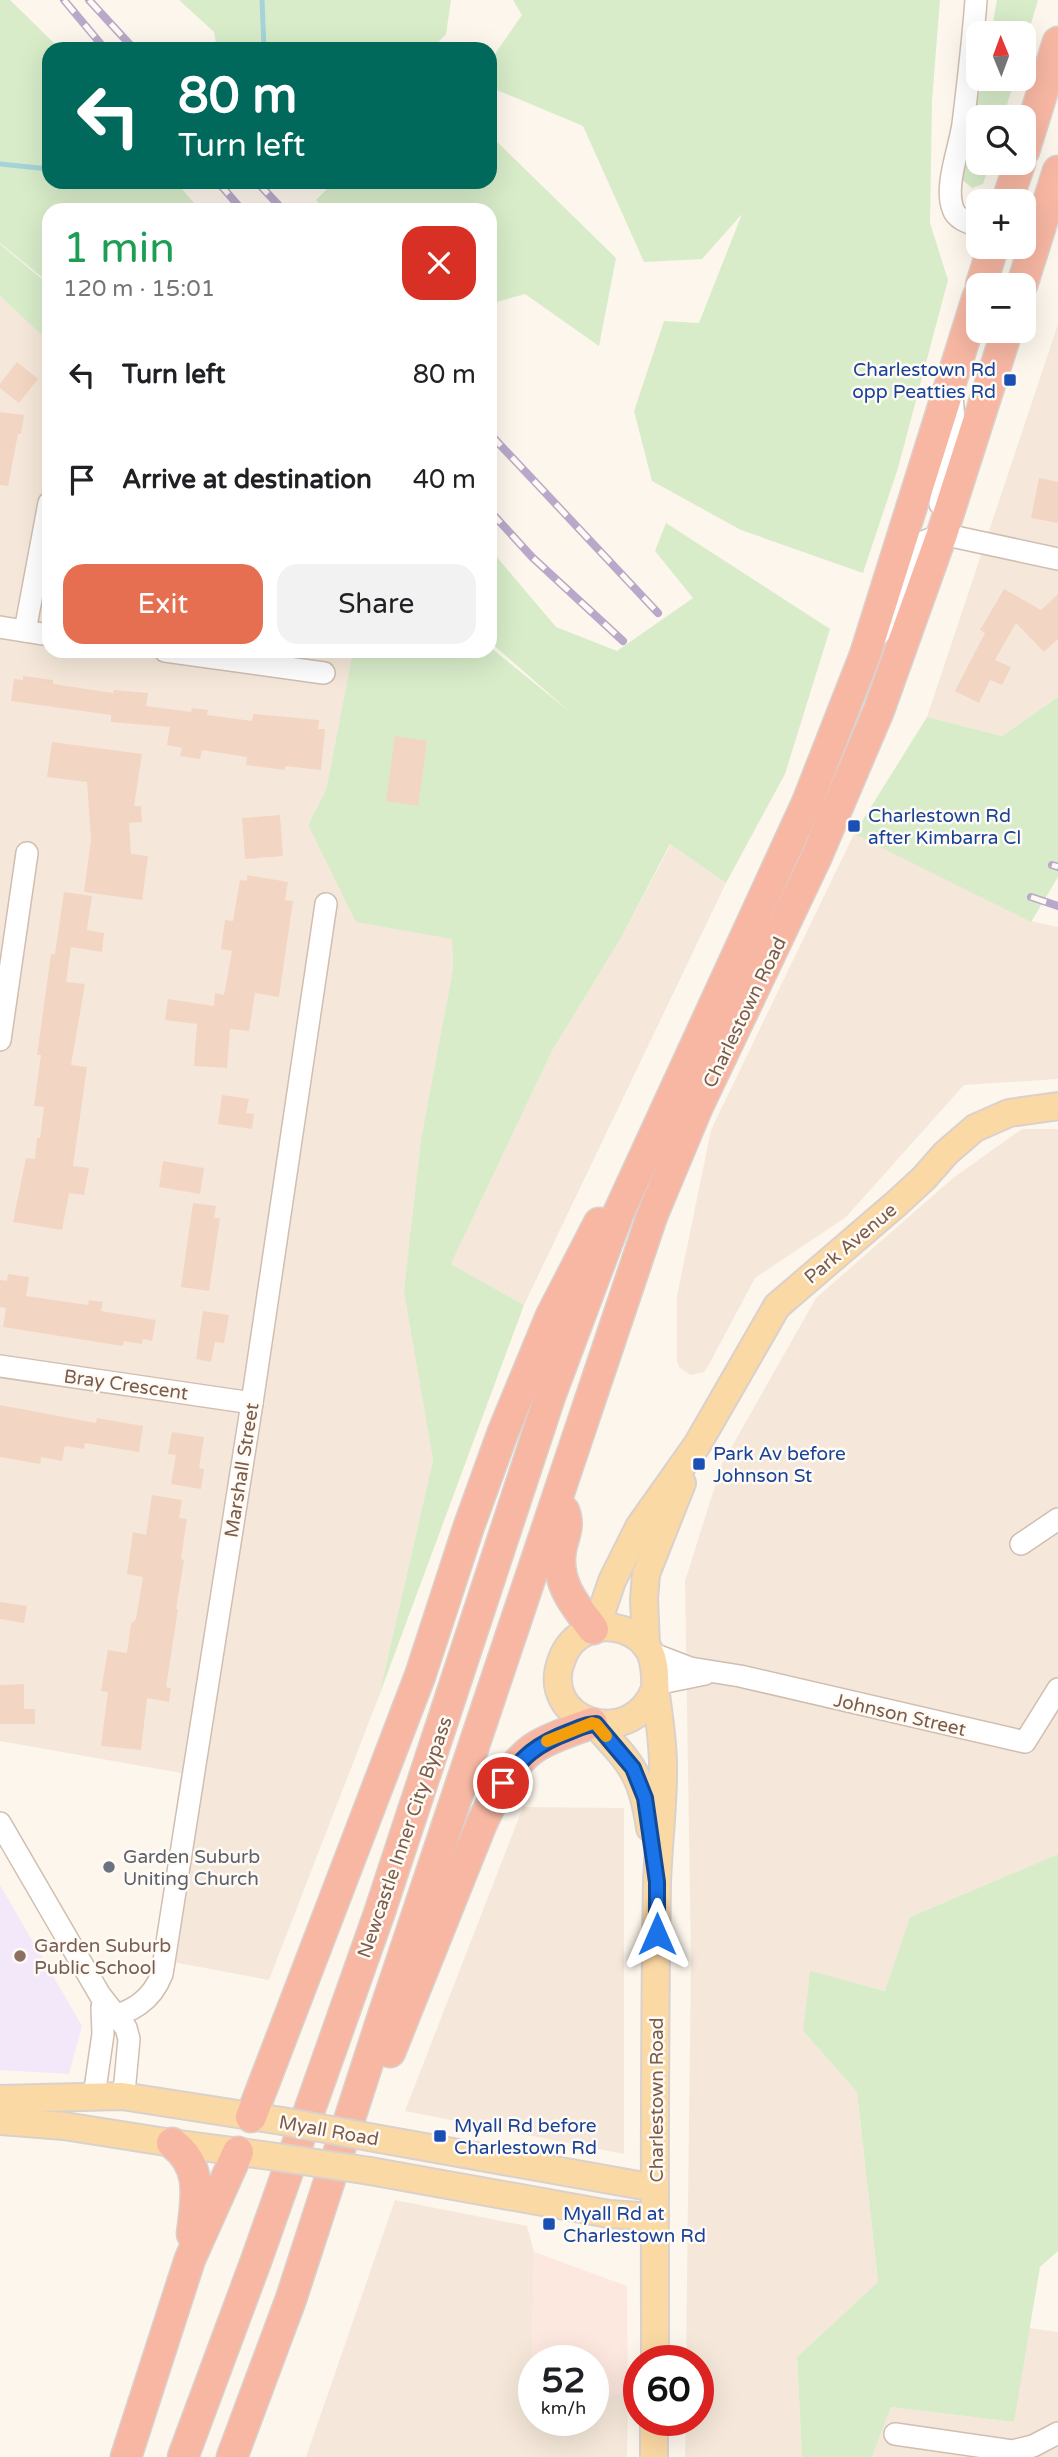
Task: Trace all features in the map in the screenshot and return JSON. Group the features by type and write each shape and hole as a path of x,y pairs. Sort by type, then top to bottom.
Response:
{"highway":[{"path":"1036,112 1058,42"},
{"path":"1036,225 1058,172"},
{"name":"Charlestown Road","path":"618,1214 807,803 865,655 966,336"},
{"name":"Charlestown Road","path":"558,1494 652,1216 698,1105 782,934 879,710 942,534 1003,343"},
{"path":"251,2117 420,1676 469,1526 508,1419 551,1316 596,1224 618,1214"},
{"name":"Newcastle Inner City Bypass","path":"183,2457 256,2261 379,1914 550,1396 618,1214"},
{"path":"558,1494 568,1521 559,1559 562,1579 572,1601 594,1629"},
{"name":"Newcastle Inner City Bypass","path":"232,2457 291,2299 558,1494"},
{"path":"291,2299 491,1804 511,1772 529,1752 549,1740 594,1724"},
{"path":"172,2143 189,2159 195,2182 190,2259"},
{"path":"126,2457 190,2259 238,2152"}],"main road":[{"name":"Park Avenue","path":"594,1629 612,1581 639,1527 697,1445 777,1306 897,1203 975,1128 1009,1114 1058,1105"},
{"name":"Park Avenue","path":"648,1650 644,1599 646,1574 697,1445"},
{"path":"594,1629 621,1629 636,1636 648,1650"},
{"name":"Charlestown Road","path":"594,1629 579,1636 566,1650 561,1660 558,1680 566,1703 581,1718 594,1724 628,1760 640,1781 647,1805 657,1882"},
{"name":"Charlestown Road","path":"648,1650 655,1666 663,1772 657,1882 654,2345"},
{"path":"594,1724 622,1723 633,1717 648,1703 656,1686"},
{"path":"94,2096 97,2130"},
{"name":"Myall Road","path":"0,2099 122,2096 655,2188"},
{"path":"97,2130 122,2096"},
{"path":"238,2152 251,2117"},
{"path":"251,2117 263,2138 280,2154"},
{"name":"Myall Road","path":"0,2120 97,2130 238,2152 280,2154 609,2214 655,2217"},
{"path":"654,2436 654,2457"}],"street":[{"path":"966,221 954,212 951,203 976,0"},
{"name":"Charlestown Road","path":"865,655 898,605 919,544 942,534 939,509 954,423 951,386"},
{"path":"942,534 1058,559"},
{"path":"25,631 42,540"},
{"path":"0,627 42,634"},
{"path":"216,658 324,673"},
{"path":"0,1040 27,853"},
{"name":"Marshall Street","path":"111,2018 145,2001 156,1990 162,1974 252,1403 326,904"},
{"name":"Bray Crescent","path":"0,1366 252,1403"},
{"path":"1021,1544 1058,1519"},
{"name":"Johnson Street","path":"648,1650 690,1668 740,1676 1026,1742 1058,1689"},
{"name":"Johnson Street","path":"656,1686 714,1673"},
{"path":"0,1823 111,2018 125,2025 129,2036 122,2096"},
{"path":"94,2096 103,2034 111,2018"},
{"path":"895,2434 1012,2451 1033,2446 1058,2433"}],"shaded area":[{"path":"0,296 42,335 42,658 352,658 326,790 308,825 356,921 452,938 453,969 421,1139 405,1291 433,1460 379,1696 269,1980 156,1959 181,1773 0,1741"},
{"path":"1058,324 1058,697 1002,736 927,717"},
{"path":"854,834 1031,921 1058,927 1058,1079 964,1085 846,1217 755,1278 707,1368 704,1372 690,1375 679,1367 677,1361 677,1296 711,1130"},
{"path":"671,844 726,883 524,1305 451,1264 552,1051 621,938"},
{"path":"1022,1129 1058,1129 1058,1854 910,1917 886,1991 810,1972 803,2031 857,2092 878,2282 797,2357 802,2457 685,2457 686,2436 714,2436 714,2345 686,2345 691,1960 685,1581 722,1464 816,1298 953,1178"},
{"path":"523,1807 624,1808 624,2154 405,2111"},
{"name":"Garden Suburb Public School","path":"0,1885 82,2026 69,2074 0,2070"},
{"path":"395,2200 527,2226 534,2252 532,2345 518,2345 518,2436 609,2436 609,2395 623,2395 623,2436 627,2436 627,2457 306,2457"},
{"path":"534,2252 627,2286 628,2345 623,2345 623,2395 609,2395 609,2345 532,2345"},
{"path":"1029,2328 1058,2332 1058,2457 872,2457 891,2407 1013,2422"}],"green space":[{"path":"0,0 10,0 53,42 42,42 42,189 182,189 194,203 42,203 42,277 0,243"},
{"path":"179,0 451,0 446,34 439,42 216,42 214,32"},
{"path":"513,0 940,0 932,100 930,223 948,280 898,468 863,573 741,530 652,481 634,411 664,321 699,323 742,214 702,259 644,262 583,126 497,90 497,51 522,15"},
{"path":"997,0 1038,0 1032,21 993,21"},
{"path":"979,91 1011,91 1007,105 977,105"},
{"path":"497,142 616,258 599,346 525,294 497,302 497,203 319,203 316,200 327,189 497,189"},
{"path":"966,155 966,175 986,175 983,184 972,188 961,179"},
{"path":"0,244 42,279 42,335 0,296"},
{"path":"666,523 830,629 785,774 726,883 670,844 621,938 552,1051 451,1264 524,1305 379,1696 433,1460 404,1291 421,1139 453,969 452,939 356,922 308,825 326,790 352,658 497,658 497,653 570,712 497,648 497,557 556,627 617,651 693,598 655,551"},
{"path":"1058,697 1058,877 1031,922 854,834 927,717 1002,736"},
{"path":"1058,1854 1058,2251 1040,2267 1014,2422 891,2407 872,2457 802,2457 797,2357 878,2282 857,2092 803,2031 810,1971 885,1991 910,1917"}],"building":[{"path":"17,362 38,379 19,403 0,388 0,384"},
{"path":"0,412 24,415 8,486 0,485"},
{"path":"1039,478 1058,482 1058,523 1031,518"},
{"path":"1004,589 1041,610 1058,594 1058,639 1044,652 1016,623 995,660 1011,667 1002,685 990,680 979,703 955,691 985,633 980,630"},
{"path":"23,676 53,680 53,684 113,693 114,690 148,693 146,706 191,712 192,708 208,710 207,715 252,721 253,714 319,720 318,729 325,729 321,770 285,766 285,770 246,765 247,757 202,750 200,759 180,756 182,748 167,745 170,727 111,722 111,715 11,701 14,679 23,680"},
{"path":"395,736 427,741 418,806 386,801"},
{"path":"52,742 142,754 134,806 141,806 142,822 129,823 131,854 148,856 142,900 84,892 91,840 87,782 47,777"},
{"path":"280,815 283,856 245,859 242,818"},
{"path":"247,875 288,882 285,900 293,901 279,997 255,993 249,1031 230,1029 227,1068 194,1066 197,1024 165,1020 168,999 214,1006 215,993 224,995 232,951 221,949 225,920 233,921 240,880 247,881"},
{"path":"64,892 92,896 87,930 104,933 102,952 71,947 66,982 85,984 71,1065 87,1067 73,1166 89,1168 84,1195 69,1193 62,1230 13,1222 26,1158 35,1159 37,1138 40,1138 44,1107 34,1106 41,1055 37,1055 51,954 55,954"},
{"path":"222,1095 249,1099 246,1113 254,1114 252,1129 218,1124"},
{"path":"163,1161 204,1168 200,1194 159,1187"},
{"path":"193,1203 216,1206 214,1218 220,1218 209,1291 181,1287"},
{"path":"8,1274 29,1277 26,1296 88,1305 89,1300 103,1302 101,1311 156,1320 152,1341 143,1339 142,1344 124,1341 123,1346 3,1327 6,1308 0,1307 0,1280 7,1281"},
{"path":"203,1311 229,1315 224,1343 215,1342 211,1362 196,1359"},
{"path":"0,1405 96,1423 97,1418 143,1426 139,1452 85,1443 84,1449 65,1446 62,1461 41,1457 40,1464 0,1457"},
{"path":"172,1432 204,1437 199,1468 204,1469 201,1489 171,1484 176,1455 168,1454"},
{"path":"152,1495 182,1500 179,1518 187,1519 178,1609 166,1687 171,1688 169,1702 147,1698 141,1750 101,1746 108,1692 101,1691 108,1650 127,1653 143,1577 127,1574 133,1532 146,1535"},
{"path":"0,1602 27,1606 24,1623 0,1619"},
{"path":"24,1684 24,1709 35,1709 35,1724 0,1724 0,1685"}],"waterway":[{"path":"262,0 264,42"},
{"path":"0,164 42,168"}],"railway":[{"path":"64,0 99,42"},
{"path":"89,0 128,42"},
{"path":"224,189 236,203"},
{"path":"264,189 276,203"},
{"path":"497,441 658,613"},
{"path":"497,519 532,557 623,641"},
{"path":"1052,865 1058,867"},
{"path":"1031,897 1058,906"}],"slow traffic":[{"path":"547,1741 592,1723 606,1736"}],"place":[{"name":"Charlestown Rd opp Peatties Rd","path":"1010,380"},
{"name":"Charlestown Rd after Kimbarra Cl","path":"854,826"},
{"name":"Park Av before Johnson St","path":"699,1464"},
{"name":"Garden Suburb Uniting Church","path":"109,1867"},
{"name":"Garden Suburb Public School","path":"20,1956"},
{"name":"Myall Rd before Charlestown Rd","path":"440,2136"},
{"name":"Myall Rd at Charlestown Rd","path":"549,2224"}],"route":[{"path":"503,1783 518,1763 538,1746 592,1723 596,1724 628,1760 640,1781 645,1798 657,1882 657,1934"}]}
